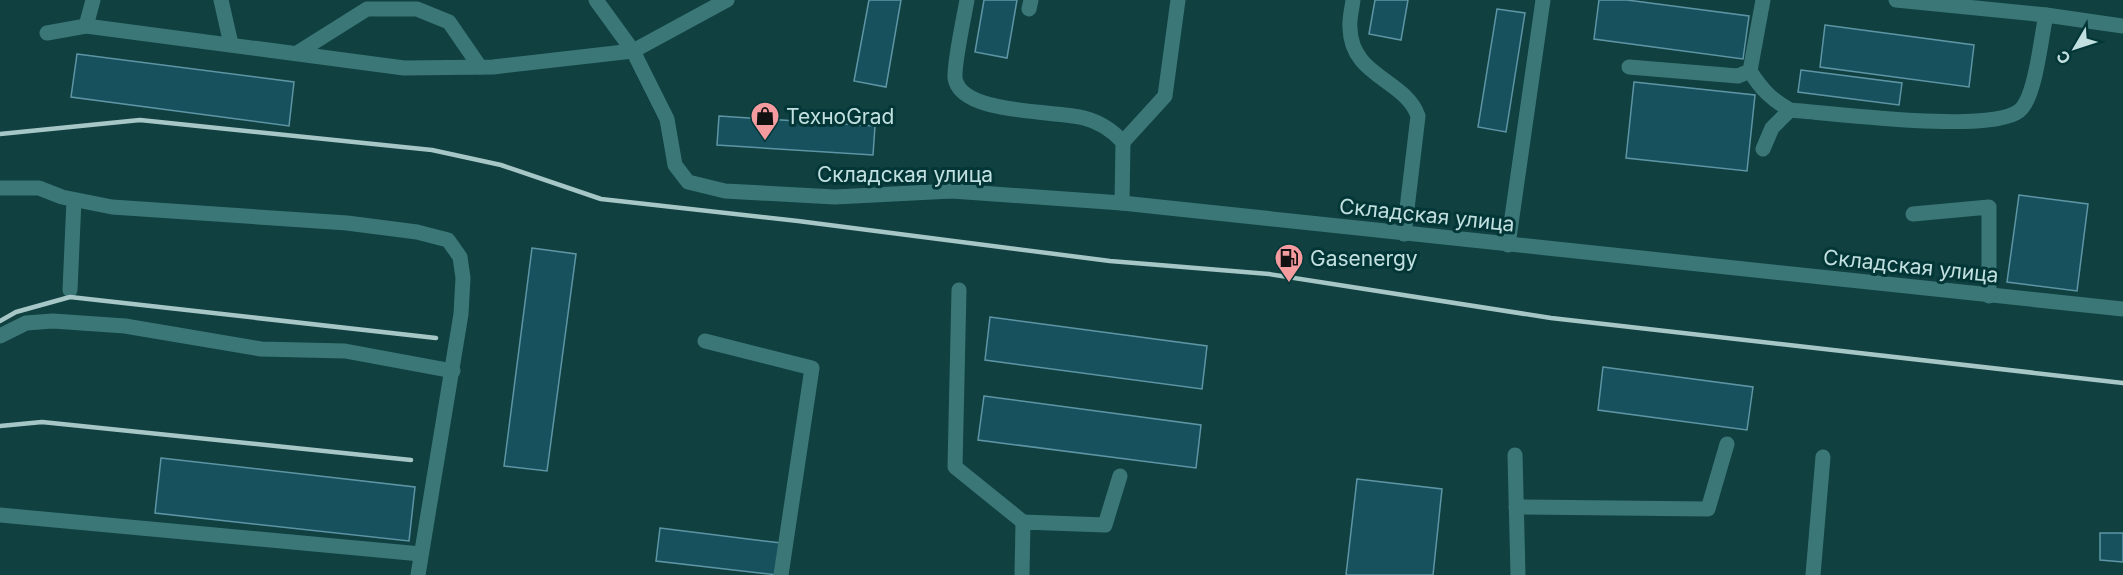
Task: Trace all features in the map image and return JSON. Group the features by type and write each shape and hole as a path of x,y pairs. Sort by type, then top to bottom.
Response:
{"street":[{"path":"86,26 93,0"},
{"path":"220,0 231,44"},
{"name":"Складская улица","path":"596,0 633,51 667,118 675,165 688,182 726,191 835,197 952,191 1122,203 2123,309"},
{"path":"48,33 86,26 404,68 480,67 633,51 727,0"},
{"path":"967,0 955,78 963,94 979,103 1084,118 1112,130 1123,142"},
{"path":"1122,203 1123,142 1165,96 1178,0"},
{"path":"1353,0 1349,29 1358,54 1372,74 1400,91 1414,104 1418,116 1404,234"},
{"path":"1508,245 1543,0"},
{"path":"1763,0 1750,71 1761,89 1775,102 1790,110 1946,121 1996,119 2019,111 2030,95 2046,15"},
{"path":"1896,0 2046,15 2123,26"},
{"path":"297,53 367,9 417,9 449,22 480,67"},
{"path":"1629,67 1738,76 1750,71"},
{"path":"1763,149 1772,128 1790,110"},
{"path":"0,188 39,188 74,200 112,207 347,224 417,232 447,240 460,257 463,278 453,371 418,575"},
{"path":"70,290 74,200"},
{"path":"1914,214 1989,207 1989,296"},
{"path":"959,290 955,466 1023,522 1105,525 1120,476"},
{"path":"0,336 26,324 53,321 125,326 261,349 345,351 453,371"},
{"path":"705,341 812,368 782,575"},
{"path":"1516,507 1708,509 1727,444"},
{"path":"1515,455 1518,575"},
{"path":"1813,575 1823,457"},
{"path":"0,515 422,554"},
{"path":"1022,575 1023,522"}],"building":[{"path":"869,0 901,0 886,87 854,81"},
{"path":"984,0 1017,0 1007,58 975,52"},
{"path":"1375,0 1408,0 1401,40 1369,34"},
{"path":"1599,0 1627,0 1749,16 1743,59 1594,39"},
{"path":"1497,9 1525,13 1506,132 1478,127"},
{"path":"1825,25 1974,45 1969,87 1820,67"},
{"path":"77,54 294,82 289,126 71,97"},
{"path":"1801,70 1902,83 1899,105 1798,92"},
{"path":"1634,82 1755,95 1747,171 1626,158"},
{"path":"719,116 875,126 873,155 717,145"},
{"path":"2019,195 2088,204 2077,291 2007,282"},
{"path":"532,248 576,254 547,471 504,466"},
{"path":"990,317 1207,346 1202,389 985,360"},
{"path":"1603,367 1753,387 1747,430 1598,410"},
{"path":"984,396 1201,425 1196,468 978,440"},
{"path":"161,458 415,487 409,541 155,513"},
{"path":"1357,479 1442,489 1433,575 1346,575"},
{"path":"660,528 781,543 778,575 656,561"},
{"path":"2100,533 2123,533 2123,562 2100,560"}],"railway":[{"path":"0,134 140,120 432,150 501,165 601,199 798,221 1110,261 1269,274 1551,318 2123,383"},
{"path":"0,321 16,312 70,297 436,338"},
{"path":"0,426 42,422 411,460"}],"place":[{"name":"ТехноGrad","path":"765,142"},
{"name":"Gasenergy","path":"1289,284"}]}
